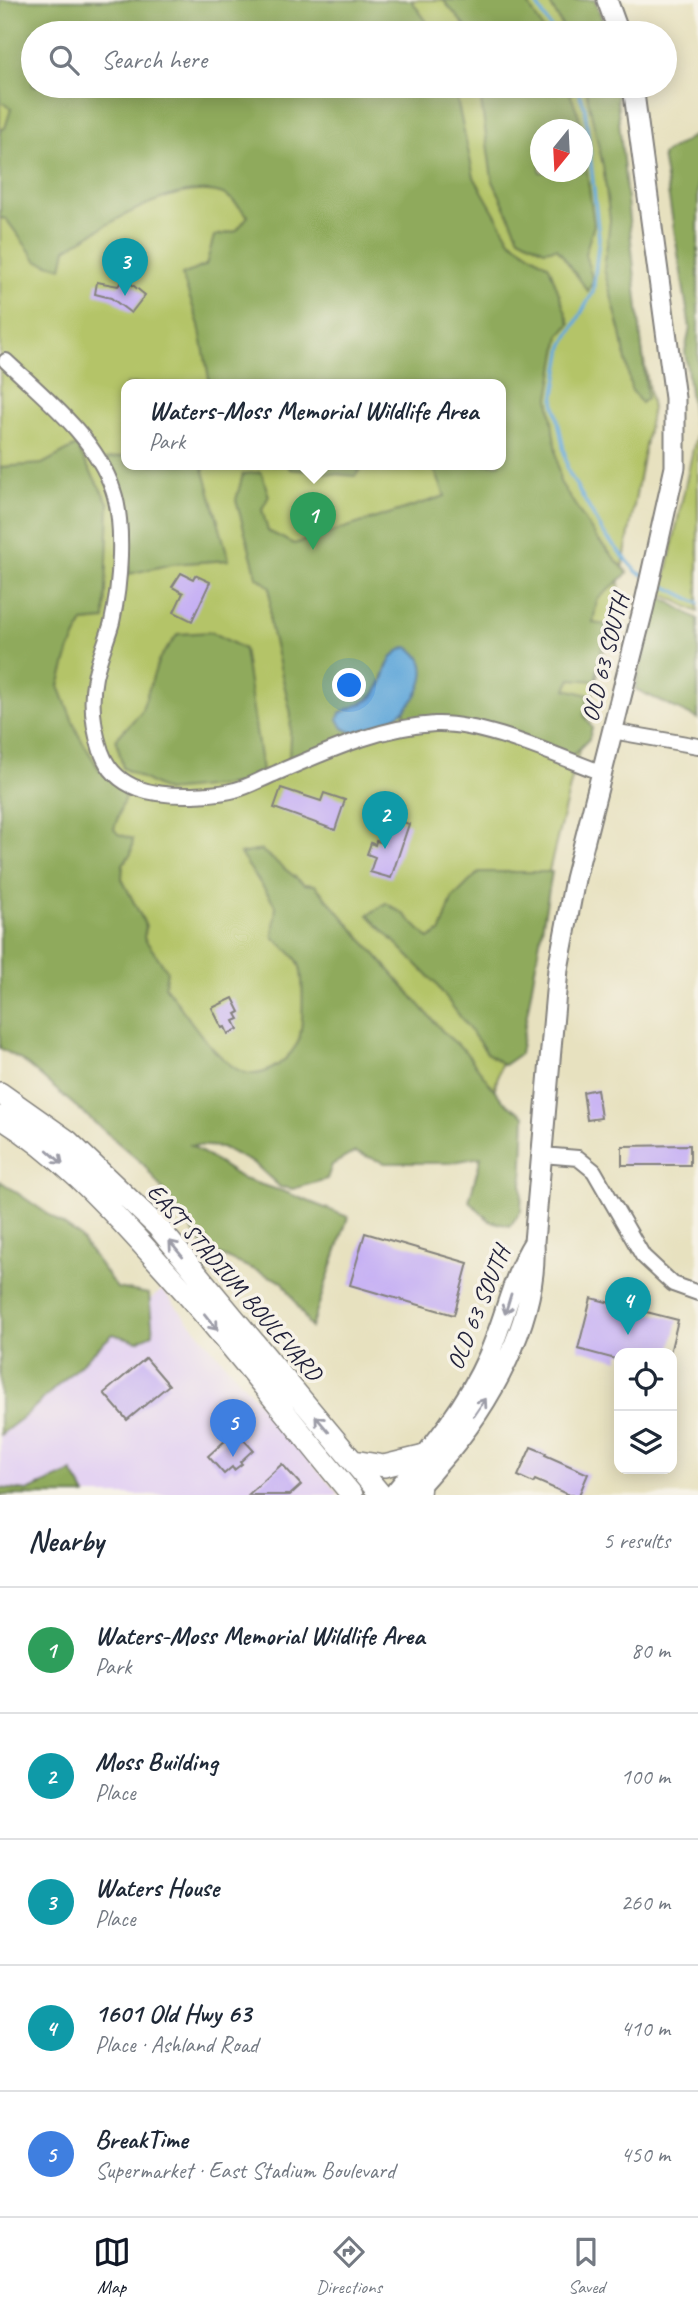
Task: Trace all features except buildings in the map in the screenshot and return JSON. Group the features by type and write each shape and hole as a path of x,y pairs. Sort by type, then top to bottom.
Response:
{"main road":[{"path":"607,0 615,21"},
{"name":"OLD 63 SOUTH","path":"415,1491 458,1439 490,1392 508,1357 525,1313 535,1264 534,1242 558,969 575,879 644,606 675,467 675,398 636,98"},
{"name":"EAST STADIUM BOULEVARD","path":"0,1093 68,1140 158,1227 381,1495"},
{"name":"EAST STADIUM BOULEVARD","path":"0,1117 33,1138 99,1196 191,1297 337,1485 352,1495"},
{"name":"OLD 63 SOUTH","path":"393,1495 449,1426 488,1358 521,1263 534,1242"},
{"path":"354,1461 384,1466 425,1456"}],"street":[{"path":"6,360 68,419 102,464 114,491 120,551 118,583 112,622 93,686 93,715 105,762 117,777 150,793 172,796 234,791 350,743 397,727 438,724 472,728 500,736 603,773"},
{"path":"612,731 698,746"},
{"path":"542,1155 578,1158 594,1171 643,1256 673,1284 698,1293"}],"shaded area":[{"path":"162,1290 339,1495 0,1495 0,1424"}],"green space":[{"path":"0,0 580,0 585,21 21,21 21,98 600,98 652,408 617,598 494,1092 181,1078 0,902"},
{"path":"0,0 411,0 426,21 21,21 21,98 457,98 474,177 510,240 549,266 570,324 560,335 549,398 560,482 598,540 628,573 597,600 593,623 606,625 595,681 571,679 566,689 589,695 584,715 592,728 589,739 573,755 408,721 404,711 414,698 387,666 380,685 371,697 340,713 343,728 354,733 294,760 289,758 291,714 270,624 270,587 257,577 236,500 243,474 261,472 269,496 262,509 268,531 294,544 445,496 434,470 506,470 506,379 209,379 199,325 182,275 206,265 214,236 236,231 248,216 223,194 204,191 184,193 141,207 66,249 62,268 37,261 6,219 0,218 0,130 5,128 11,109 0,101"},
{"path":"443,0 526,0 538,21 461,21"},
{"path":"548,0 595,0 603,21 559,21"},
{"path":"481,98 572,98 579,119 530,119 530,182 588,182 594,225 585,254 593,281 588,291 557,248 544,250 519,237 492,179"},
{"path":"588,98 617,98 647,398 641,403 631,389 621,333 604,269 610,220 603,166"},
{"path":"698,133 698,428 694,425 685,351 690,328 662,155"},
{"path":"698,426 698,612 662,594"},
{"path":"76,446 109,504 105,620 83,622 70,649 59,686 78,734 99,769 126,793 114,829 118,834 133,839 131,854 123,864 122,879 146,926 144,938 167,970 165,986 206,1040 225,1060 244,1072 253,1074 270,1070 297,1044 302,1017 299,964 273,937 276,906 240,854 261,850 304,884 315,885 445,1034 464,1050 503,1101 525,1116 521,1211 510,1226 490,1221 469,1201 481,1157 448,1163 385,1163 355,1152 332,1165 327,1179 293,1189 280,1187 255,1164 221,1147 191,1145 243,1179 348,1217 311,1328 283,1282 206,1249 144,1165 23,1061 0,1048 0,467 42,464"},
{"path":"121,457 121,470 204,470 229,560 172,564 129,574 127,508 106,459"},
{"path":"299,470 360,470 355,476"},
{"path":"658,595 698,619 698,719 635,689"},
{"path":"212,632 244,649 262,771 238,784 166,791 123,768 116,739 141,712 159,659 178,634"},
{"path":"479,872 552,872 520,1054 504,1065 487,1053 435,983 368,915 386,903 405,915 429,939 441,931 452,899"},
{"path":"0,1181 78,1235 117,1288 149,1294 153,1334 137,1341 113,1334 25,1416 0,1435"},
{"path":"72,1472 86,1495 0,1495 0,1488 27,1491"}],"water":[{"path":"407,647 416,653 423,668 421,686 411,703 399,714 380,724 354,733 343,728 338,719 340,713 371,699 377,693 393,657"}],"waterway":[{"path":"534,0 547,21"},
{"path":"581,98 585,108 599,238 593,292 563,346 554,400 568,471 604,534 637,572 645,576"},
{"path":"655,581 698,603"}],"place":[{"name":"Waters House","path":"125,296"},
{"name":"Waters-Moss Memorial Wildlife Area","path":"313,550"},
{"name":"Moss Building","path":"385,849"},
{"name":"1601 Old Hwy 63","path":"628,1335"},
{"name":"BreakTime","path":"233,1457"}]}
